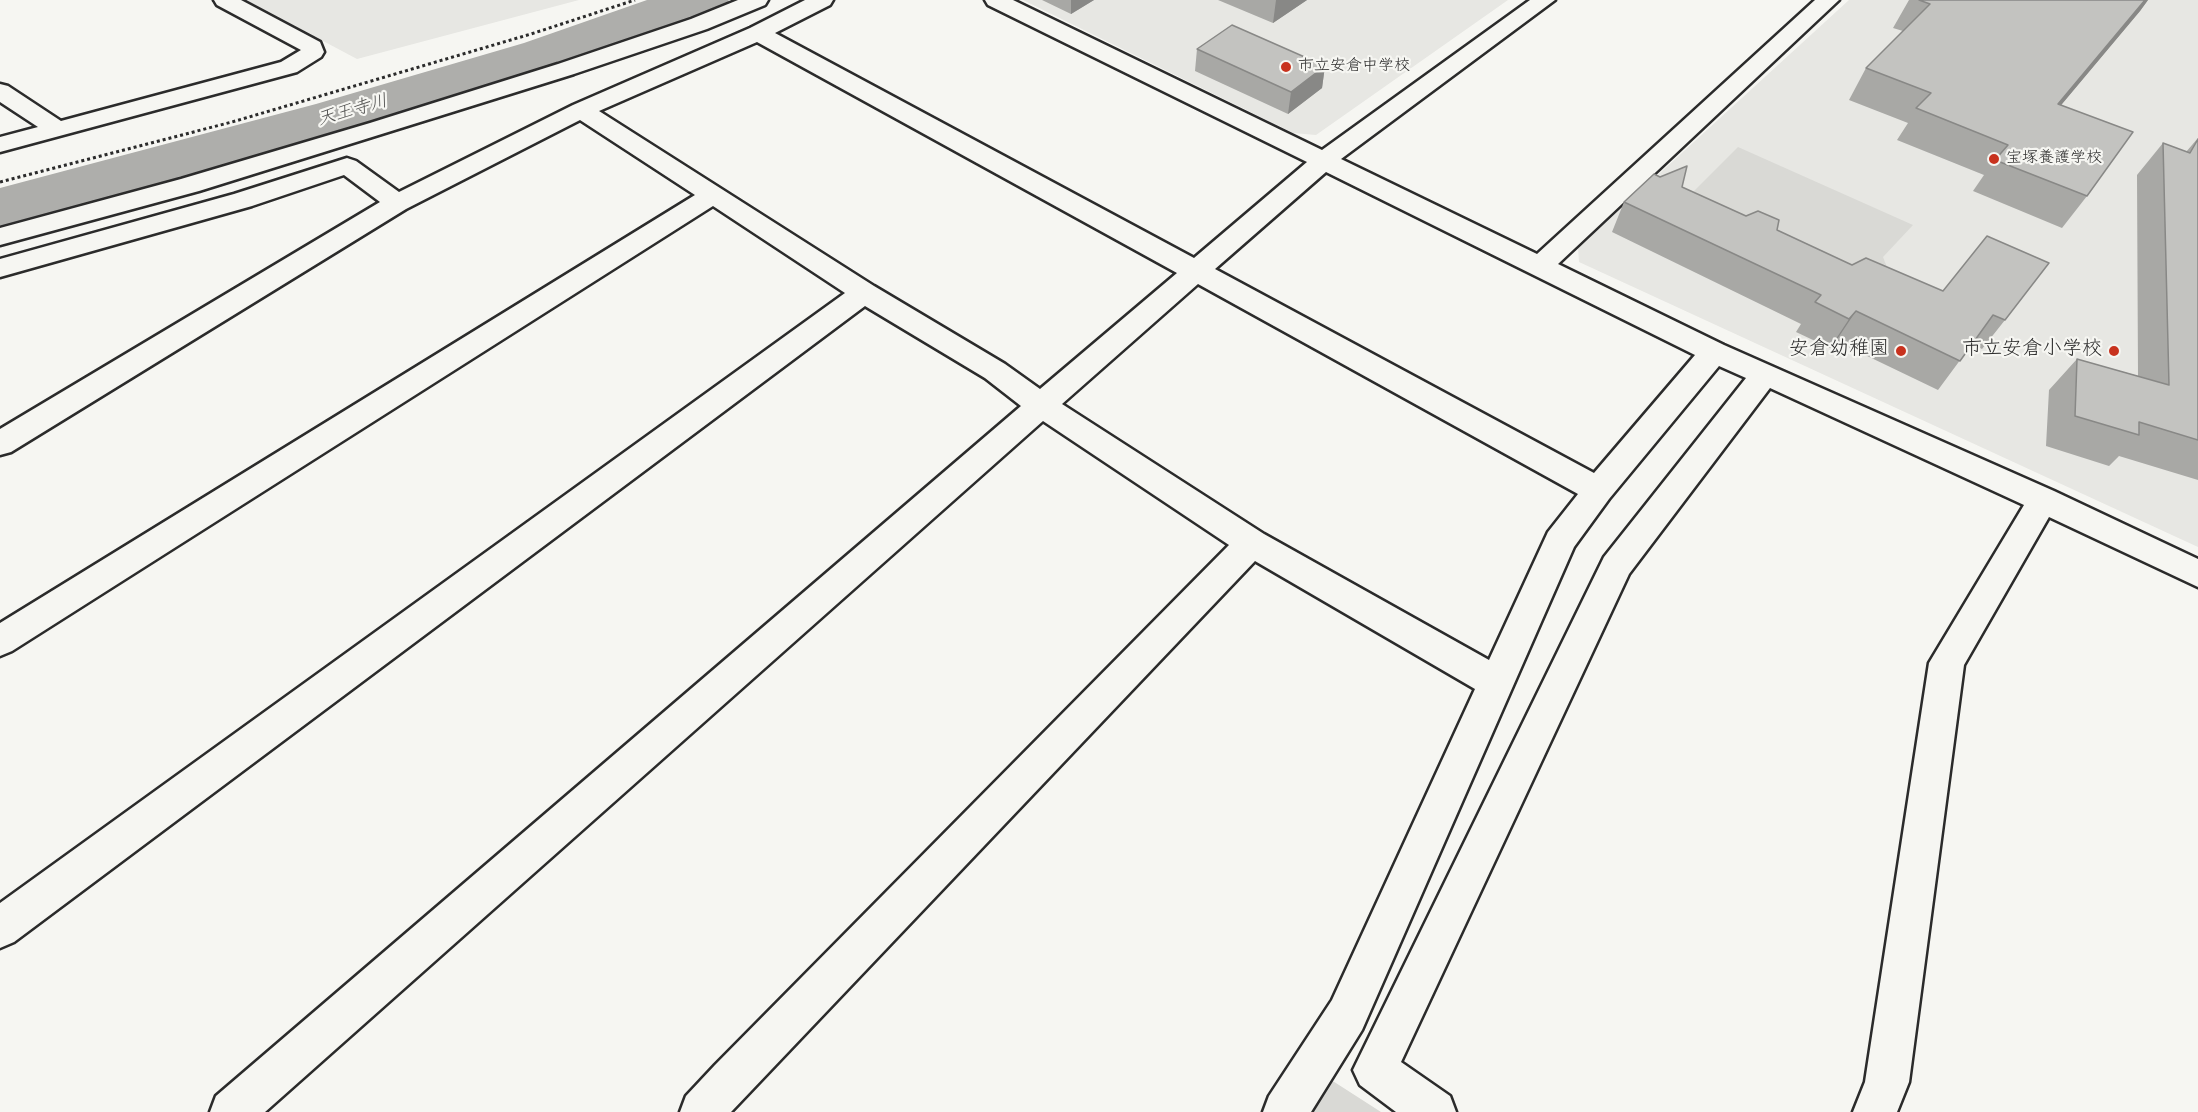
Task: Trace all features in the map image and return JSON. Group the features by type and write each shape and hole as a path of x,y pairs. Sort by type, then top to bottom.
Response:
{"street":[{"path":"0,145 289,67 313,52 312,47 225,0"},
{"path":"0,237 190,185 577,66 699,24 757,0"},
{"path":"0,444 397,203 581,110 758,33 822,0"},
{"path":"996,0 1714,352 2043,500 2198,574"},
{"path":"232,1112 1323,161 1544,0"},
{"path":"1540,266 1828,0"},
{"path":"758,33 1598,490"},
{"path":"0,91 58,130"},
{"path":"581,110 864,293 995,370 1041,405 1251,543 1495,682"},
{"path":"0,268 243,200 347,166 397,203"},
{"path":"0,641 713,195"},
{"path":"0,928 864,293"},
{"path":"1285,1112 1347,1015 1560,542 1598,490 1714,352"},
{"path":"1434,1112 1375,1070 1616,566 1766,374"},
{"path":"1875,1112 1887,1082 1947,663 2043,500"},
{"path":"702,1112 730,1080 1251,543"}],"path":[{"path":"0,182 243,118 531,34 635,0"}],"shaded area":[{"path":"246,0 579,0 357,59"},
{"name":"市立安倉中学校","path":"1023,0 1508,0 1316,135 1293,133"},
{"path":"1849,0 2198,0 2198,547 1579,262 1578,248"},
{"path":"1738,147 1913,225 1883,257 1895,288 1679,206"},
{"path":"1325,1076 1381,1112 1304,1112"}],"building":[{"path":"1919,0 2145,0 2058,104 2133,132 2087,196 1995,160 2008,145 1916,108 1931,93 1866,68 1930,4"},
{"path":"1232,25 1325,66 1291,92 1197,49"},
{"path":"2198,139 2198,440 2139,422 2139,435 2075,416 2077,359 2169,385 2163,143 2190,153"},
{"path":"1687,166 1682,187 1746,216 1758,211 1779,220 1777,230 1852,265 1866,258 1943,291 1987,236 2049,263 2005,320 1993,315 1960,361 1856,311 1849,319 1815,302 1821,295 1624,202 1654,174 1660,177"}],"waterway":[{"name":"天王寺川","path":"0,209 338,117 545,55 701,0"}],"place":[{"name":"市立安倉中学校","path":"1286,67"},
{"name":"宝塚養護学校","path":"1994,159"},
{"name":"安倉幼稚園","path":"1901,351"},
{"name":"市立安倉小学校","path":"2114,351"}]}
